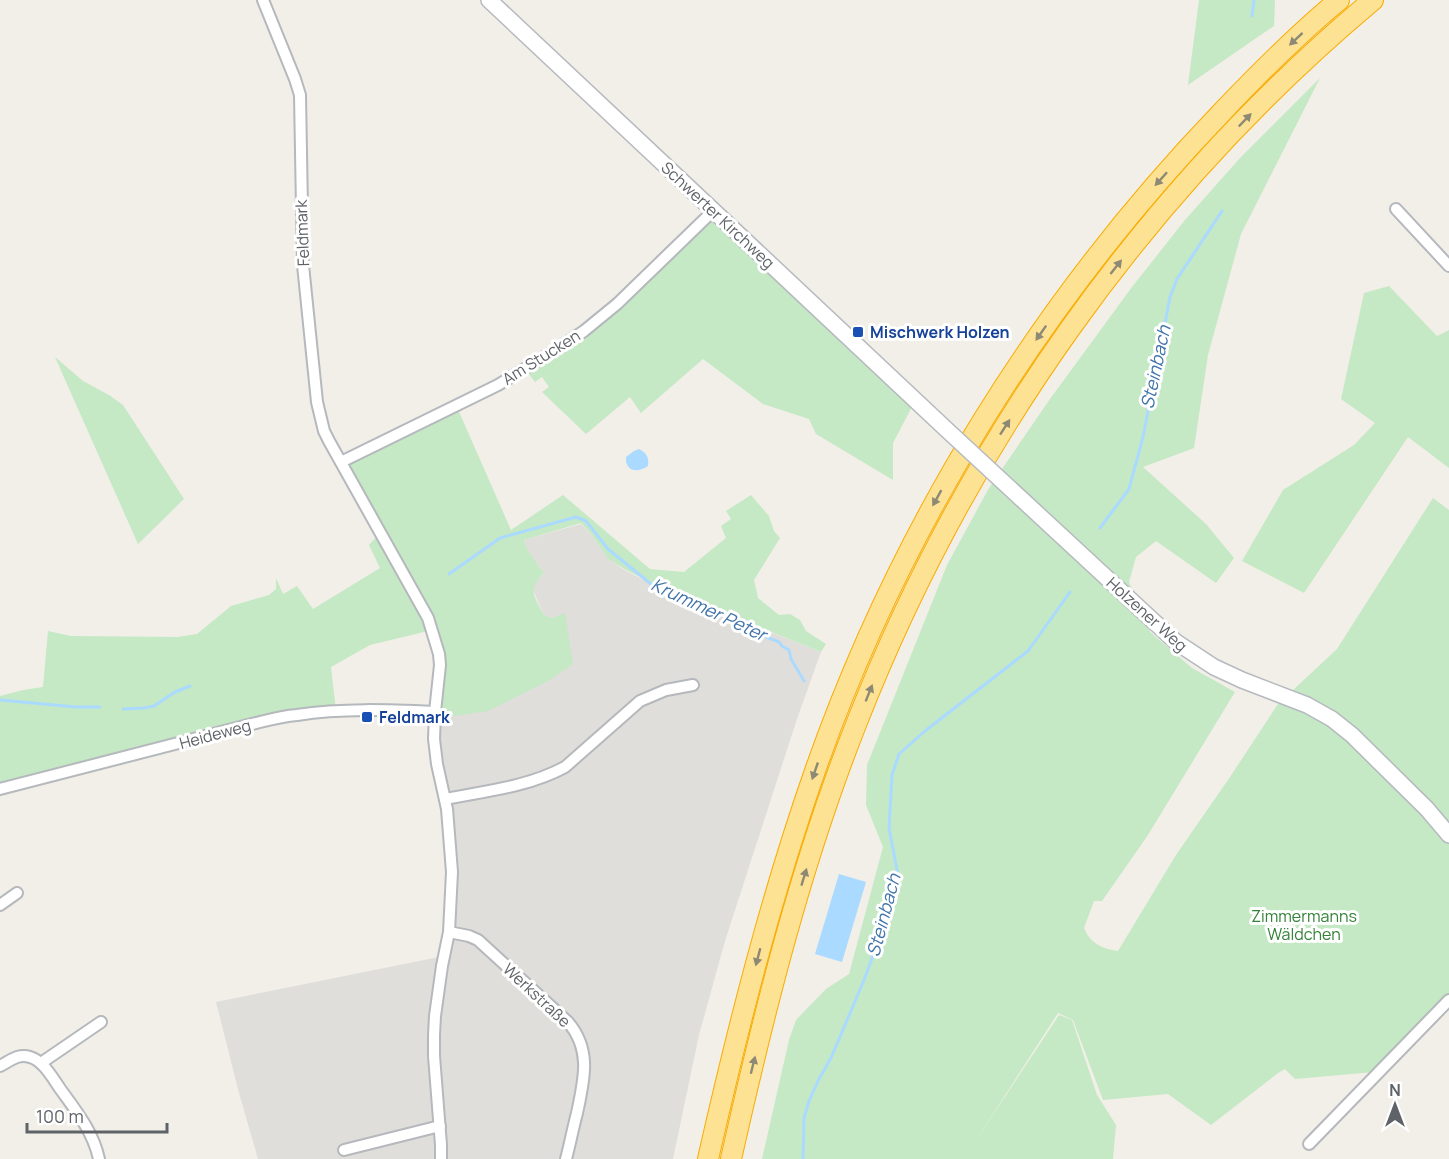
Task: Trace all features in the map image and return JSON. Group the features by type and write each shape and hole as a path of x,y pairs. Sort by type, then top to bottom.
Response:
{"highway":[{"path":"708,1159 764,936 792,838 816,767 886,598 928,515 979,426 1024,357 1070,291 1119,228 1228,106 1286,48 1340,0"},
{"path":"731,1159 785,941 837,774 876,674 906,607 968,489 1044,366 1089,302 1149,226 1214,152 1260,105 1373,0"}],"main road":[{"name":"Schwerter Kirchweg","path":"489,0 947,430"},
{"name":"Holzener Weg","path":"947,430 1176,642 1214,667 1307,705 1332,719 1352,735 1410,792 1449,835"}],"street":[{"name":"Feldmark","path":"263,0 300,96 303,265 317,402 324,431 428,618 439,654 434,739 449,828 452,872 449,932 434,1035 441,1159"},
{"path":"1396,209 1449,266"},
{"name":"Am Stucken","path":"341,462 498,385 584,331 616,304 713,211"},
{"path":"445,799 525,784 553,774 565,767 640,701 666,690 693,686"},
{"name":"Heideweg","path":"0,789 260,722 296,715 336,711 435,712"},
{"path":"0,905 17,893"},
{"name":"Werkstraße","path":"449,932 478,940 568,1022 578,1037 583,1052 585,1073 566,1159"},
{"path":"1309,1144 1449,1000"},
{"path":"41,1063 101,1022"},
{"path":"0,1066 14,1057 21,1056 30,1057 41,1063 78,1111 99,1159"},
{"path":"344,1150 440,1126"}],"shaded area":[{"path":"581,524 591,534 608,559 626,571 664,590 821,652 725,941 699,1035 673,1159 258,1159 216,1002 444,956 452,871 435,719 565,614 552,618 544,615 533,590 535,582 544,573 527,549 524,540"}],"green space":[{"path":"1199,0 1275,0 1274,26 1188,85"},
{"name":"Zimmermanns Wäldchen","path":"1320,78 1241,234 1208,355 1194,448 1143,467 1206,524 1234,558 1216,583 1156,541 1136,557 1129,582 1150,632 1192,668 1235,692 1148,835 1102,901 1094,901 1084,928 1097,944 1118,951 1176,855 1278,704 1337,649 1433,498 1449,510 1449,996 1374,1072 1295,1079 1285,1069 1211,1125 1168,1094 1103,1100 1073,1020 1058,1013 975,1142 1059,1015 1072,1020 1097,1095 1116,1125 1113,1159 762,1159 789,1040 796,1020 826,989 849,974 883,847 866,805 867,765 947,565 989,488 1050,399 1132,287 1185,220 1240,158"},
{"path":"713,211 915,401 893,443 893,480 816,434 809,419 763,404 703,359 641,413 630,397 586,434 542,392 549,387 542,377 535,382 525,369 584,331"},
{"path":"1389,286 1437,336 1449,330 1449,468 1408,437 1304,593 1242,561 1283,490 1354,445 1375,423 1341,399 1364,293"},
{"path":"55,357 83,381 123,405 184,499 138,544"},
{"path":"456,405 511,530 563,495 650,569 684,572 726,538 721,526 731,519 726,511 751,495 769,516 774,531 780,538 754,580 758,598 779,615 790,614 800,620 806,631 826,644 821,652 664,589 626,570 608,559 581,523 524,540 527,549 544,573 534,588 537,603 544,615 552,618 565,613 573,664 548,681 488,711 435,719 438,685 432,630 370,645 331,667 336,711 296,715 0,789 0,696 43,687 48,631 71,636 178,637 197,634 231,606 269,595 276,589 276,578 283,594 297,586 313,609 380,568 369,545 377,536 341,462"}],"water":[{"path":"639,449 647,456 648,466 640,470 633,470 628,466 626,457"},
{"path":"839,874 866,882 842,962 815,954"}],"waterway":[{"name":"Steinbach","path":"1252,16 1254,0"},
{"name":"Steinbach","path":"1100,528 1129,489 1143,437 1170,297 1177,279 1222,211"},
{"name":"Krummer Peter","path":"449,574 500,538 576,517 586,521 608,549 657,589 719,613 753,632 779,642 789,650 791,659 804,681"},
{"name":"Steinbach","path":"803,1159 804,1118 809,1101 831,1058 864,980 875,950 884,910 898,875 889,828 892,775 899,754 1028,651 1070,592"},
{"name":"Krummer Peter","path":"123,709 154,706 175,692 190,686"},
{"name":"Krummer Peter","path":"0,700 100,707"}],"place":[{"name":"Mischwerk Holzen","path":"858,332"},
{"name":"Feldmark","path":"367,717"}]}
